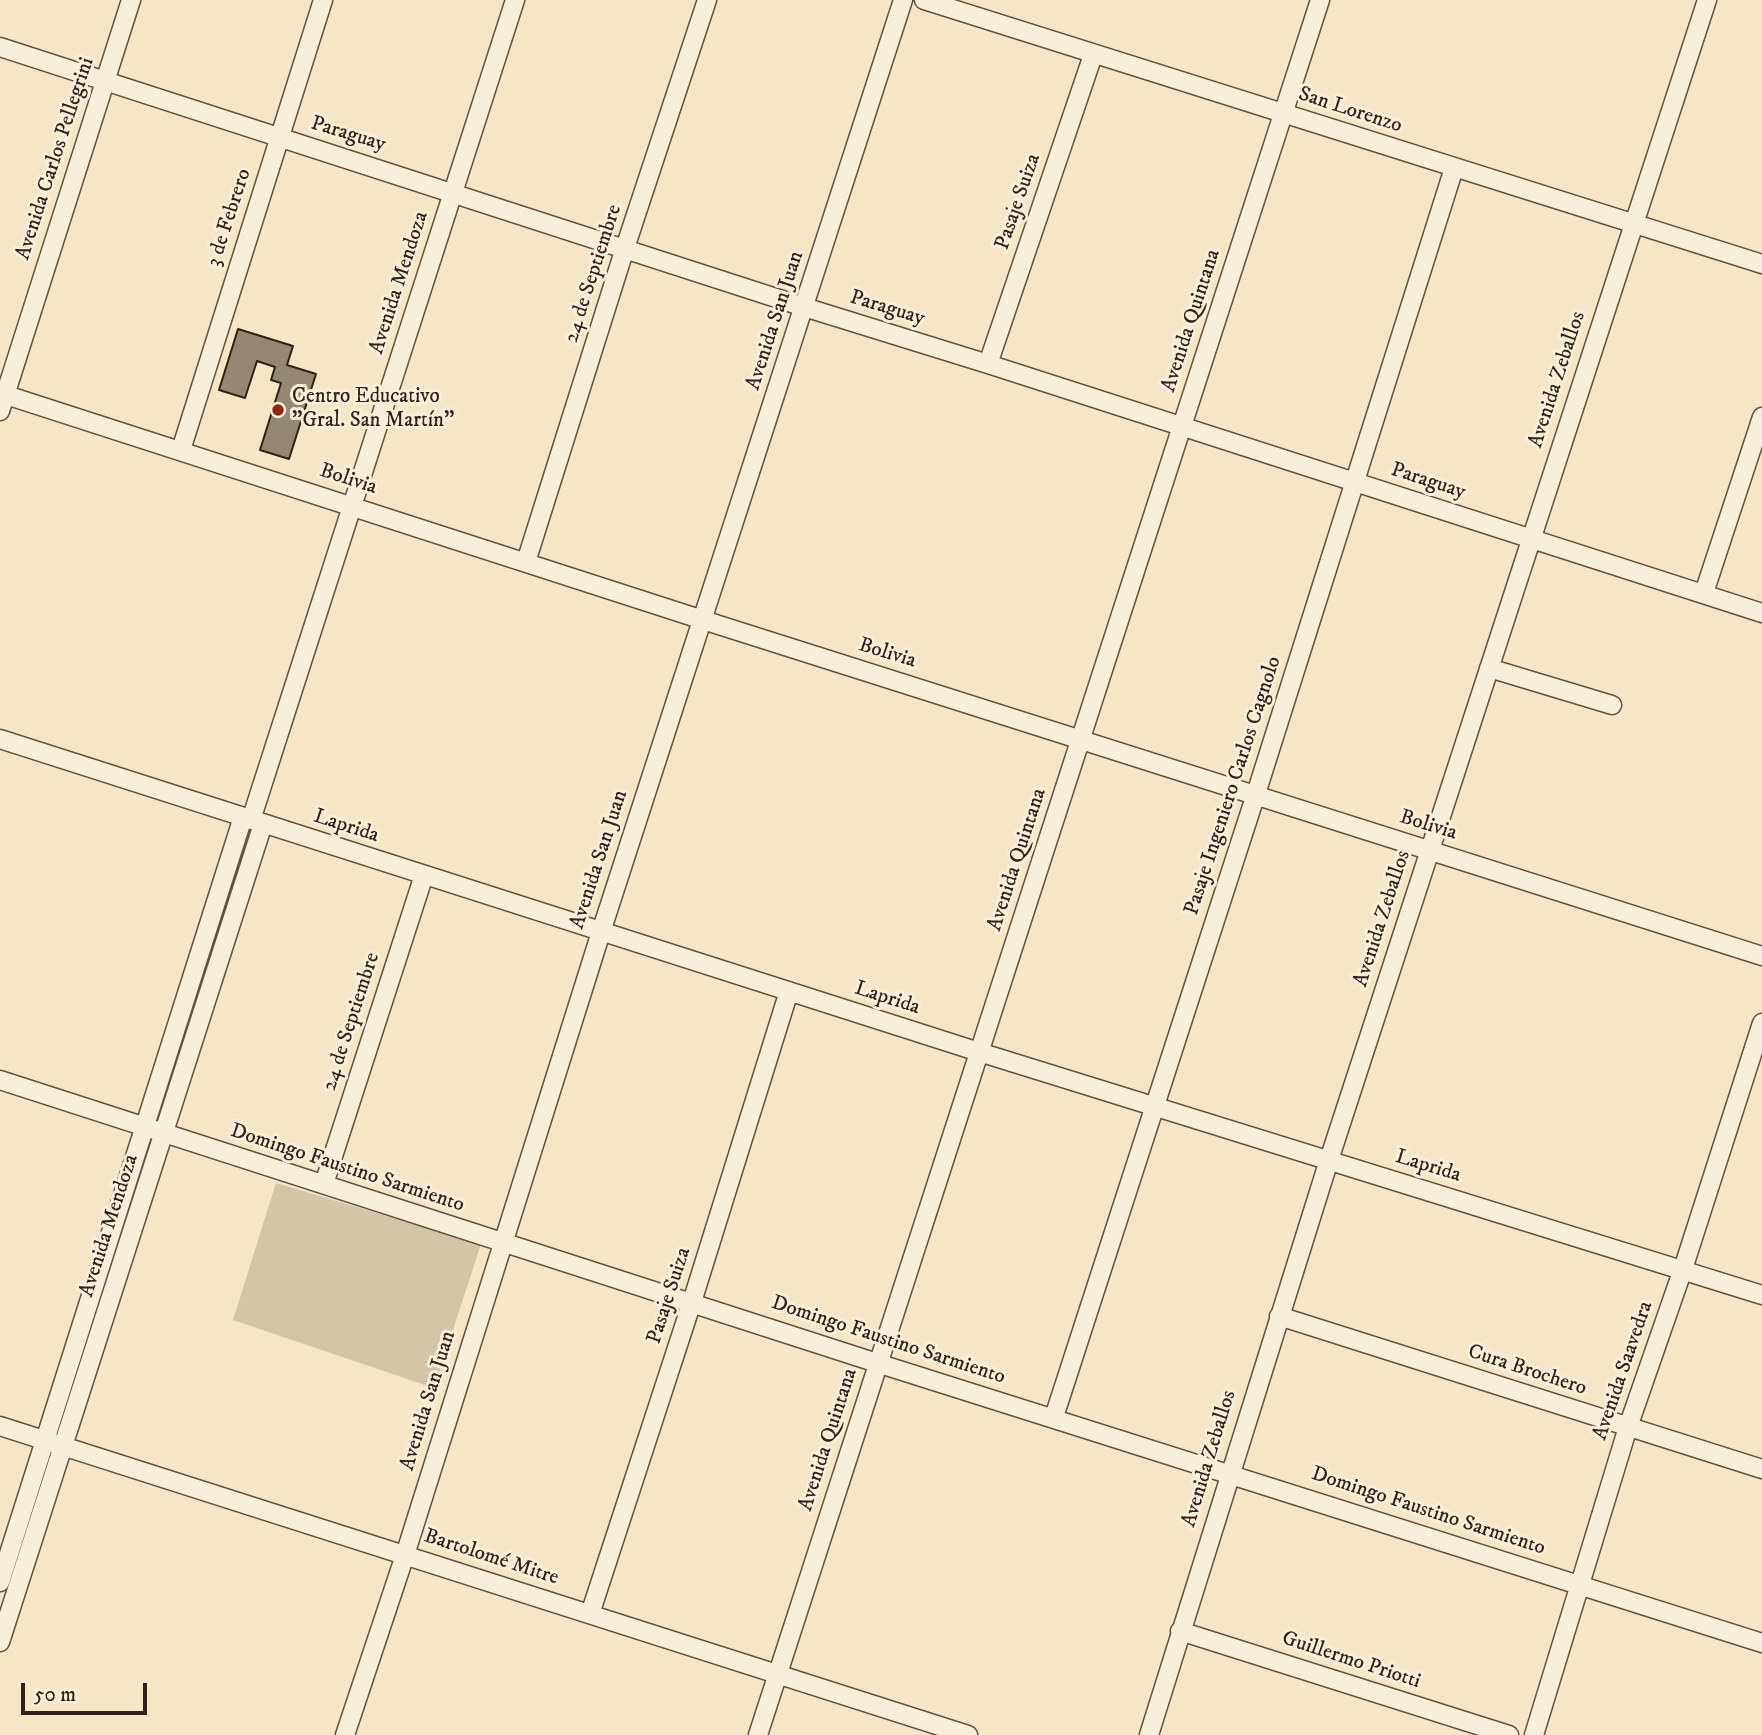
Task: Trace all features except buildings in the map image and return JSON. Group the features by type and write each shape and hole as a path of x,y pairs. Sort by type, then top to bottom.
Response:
{"street":[{"name":"Avenida Carlos Pellegrini","path":"2,399 131,0"},
{"name":"3 de Febrero","path":"181,450 323,0"},
{"name":"Avenida Mendoza","path":"0,1642 54,1444 146,1128 252,820 515,0"},
{"name":"24 de Septiembre","path":"526,562 707,0"},
{"name":"Avenida San Juan","path":"345,1735 405,1555 601,932 903,0"},
{"name":"San Lorenzo","path":"924,0 1762,264"},
{"name":"Avenida Quintana","path":"758,1735 1320,0"},
{"name":"Avenida Zeballos","path":"1149,1735 1328,1160 1707,0"},
{"name":"Paraguay","path":"0,47 1762,613"},
{"name":"Pasaje Suiza","path":"988,364 1093,55"},
{"name":"Pasaje Ingeniero Carlos Cagnolo","path":"1054,1417 1255,797 1454,168"},
{"name":"Bolivia","path":"2,399 181,450 1255,797 1762,956"},
{"path":"1704,593 1762,417"},
{"path":"1489,668 1612,705"},
{"name":"Laprida","path":"0,739 979,1052 1762,1295"},
{"name":"Avenida Mendoza","path":"0,1582 54,1444 163,1134 252,820"},
{"name":"24 de Septiembre","path":"324,1184 424,875"},
{"name":"Pasaje Suiza","path":"590,1614 692,1303 789,992"},
{"name":"Avenida Saavedra","path":"1534,1735 1628,1427 1683,1269 1762,1023"},
{"name":"Domingo Faustino Sarmiento","path":"0,1080 877,1363 1762,1643"},
{"name":"Cura Brochero","path":"1279,1316 1762,1469"},
{"name":"Bartolomé Mitre","path":"0,1426 968,1735"},
{"name":"Guillermo Priotti","path":"1180,1631 1509,1735"}],"shaded area":[{"path":"276,1183 481,1244 434,1388 233,1320"}],"place":[{"name":"Centro Educativo \"Gral. San Martín\"","path":"278,410"}]}
